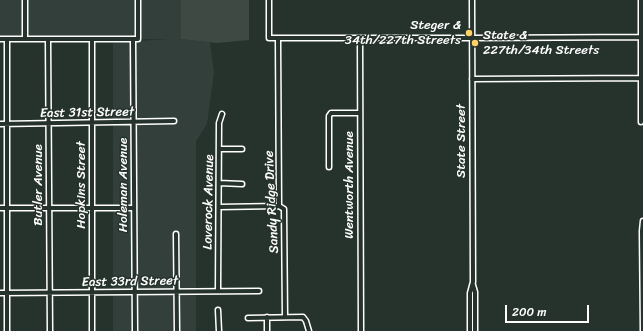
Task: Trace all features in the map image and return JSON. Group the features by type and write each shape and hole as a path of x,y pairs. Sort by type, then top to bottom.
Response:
{"street":[{"path":"25,0 25,39"},
{"name":"Holeman Avenue","path":"134,331 134,123 138,0"},
{"path":"269,0 269,38 642,37"},
{"name":"State Street","path":"470,331 470,293 472,282 472,0"},
{"path":"641,122 642,0"},
{"path":"0,39 136,38"},
{"name":"Sandy Ridge Drive","path":"278,38 279,206 284,209 285,317"},
{"name":"Wentworth Avenue","path":"360,38 361,331"},
{"path":"7,39 7,331"},
{"name":"Butler Avenue","path":"48,39 50,331"},
{"name":"Hopkins Street","path":"92,39 92,331"},
{"path":"472,80 642,78"},
{"path":"329,167 329,116 331,113 360,113"},
{"name":"Loverock Avenue","path":"218,291 219,123 222,114"},
{"name":"East 31st Street","path":"0,124 134,123 174,121"},
{"path":"219,149 242,149"},
{"path":"219,183 242,184"},
{"path":"219,207 279,206"},
{"path":"0,208 134,208"},
{"path":"643,222 643,331"},
{"path":"176,234 177,331"},
{"name":"State Street","path":"472,282 475,292 475,331"},
{"name":"East 33rd Street","path":"0,293 259,291"},
{"path":"218,310 219,331"},
{"path":"267,317 267,331"},
{"path":"248,318 303,317 309,331"}],"shaded area":[{"path":"0,0 181,0 181,39 210,42 214,73 207,124 196,141 196,331 113,331 113,43 168,39 0,40"},
{"path":"181,0 249,0 249,40 217,43 181,39"}],"place":[{"name":"Steger & 34th/227th Streets","path":"469,33"},
{"name":"State & 227th/34th Streets","path":"475,43"}]}
